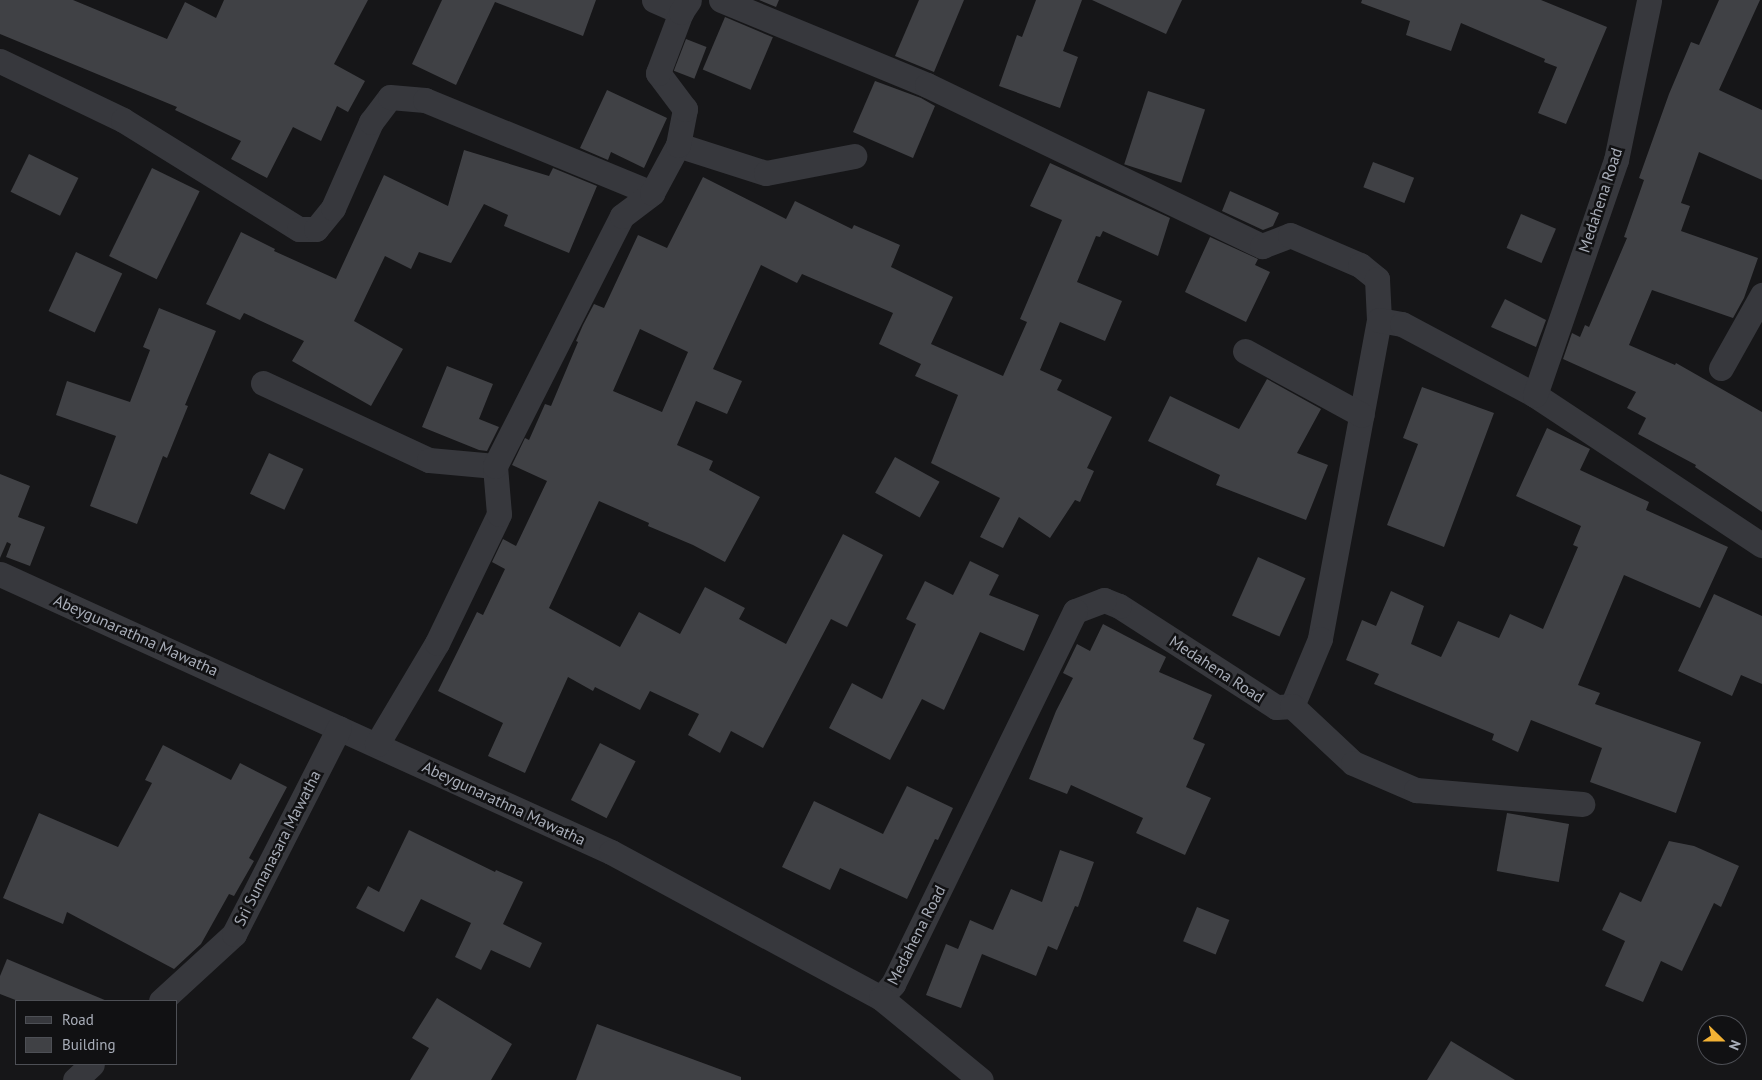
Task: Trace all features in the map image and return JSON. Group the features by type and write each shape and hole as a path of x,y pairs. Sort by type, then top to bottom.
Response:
{"street":[{"path":"377,744 437,643 500,514 495,466 622,216 652,193 678,145 685,109 658,73 685,6 654,0"},
{"path":"721,0 927,85 1262,246 1290,235 1360,265 1377,279 1379,320 1320,639 1292,706 1353,763 1416,790 1582,804"},
{"name":"Medahena Road","path":"1535,395 1616,160 1649,0"},
{"path":"0,61 123,120 299,229 316,229 333,208 371,122 390,98 425,100 652,193"},
{"path":"678,145 766,173 854,156"},
{"path":"1722,368 1762,295"},
{"path":"1379,320 1402,324 1535,395 1762,545"},
{"path":"1245,351 1362,415"},
{"path":"263,383 429,460 495,466"},
{"name":"Abeygunarathna Mawatha","path":"0,574 611,852 881,998 981,1080"},
{"name":"Medahena Road","path":"881,998 893,984 1075,611 1104,600 1119,606 1276,707 1292,706"},
{"name":"Sri Sumanasara Mawatha","path":"161,1000 234,934 339,728"},
{"path":"75,1080 91,1065"}],"building":[{"path":"0,0 73,0 167,39 185,2 216,18 224,0 368,0 334,64 365,81 348,112 337,106 321,141 293,127 267,178 231,159 241,141 175,110 177,107 0,34"},
{"path":"442,0 596,0 583,36 495,2 456,85 412,64"},
{"path":"759,0 779,0 776,7"},
{"path":"919,0 964,0 934,72 895,56"},
{"path":"1036,0 1082,0 1063,51 1078,57 1060,108 999,86 1017,35 1022,37"},
{"path":"1092,0 1182,0 1166,34"},
{"path":"1362,0 1541,0 1607,27 1566,124 1538,113 1557,67 1544,62 1545,59 1461,23 1451,51 1406,35 1410,21 1361,3"},
{"path":"1719,0 1760,0 1719,90 1762,110 1762,180 1699,152 1681,203 1690,206 1681,231 1758,258 1744,298 1733,318 1652,290 1629,345 1675,365 1676,363 1762,412 1762,512 1695,467 1696,465 1638,434 1646,418 1627,408 1636,392 1563,359 1572,333 1580,337 1585,325 1589,327 1627,238 1624,237 1644,180 1639,178 1669,94 1691,42 1699,45"},
{"path":"725,17 773,37 751,90 703,69"},
{"path":"686,39 707,47 694,79 674,71"},
{"path":"875,81 921,98 935,106 913,158 853,132"},
{"path":"607,90 667,118 644,168 611,152 608,160 580,148"},
{"path":"1148,91 1205,110 1181,183 1124,164"},
{"path":"464,150 549,176 553,168 597,186 569,253 504,226 508,215 484,204 451,263 419,252 411,269 385,256 354,321 403,349 371,406 292,361 304,341 244,313 240,320 206,304 241,232 275,249 274,251 336,279 384,175 448,206"},
{"path":"29,154 78,178 60,216 11,192"},
{"path":"1373,162 1414,178 1404,203 1363,187"},
{"path":"1050,163 1170,218 1158,256 1103,231 1100,237 1096,236 1077,282 1122,301 1105,341 1060,322 1040,370 1062,380 1057,390 1112,417 1087,468 1094,471 1080,502 1075,500 1050,538 1019,517 1003,548 980,537 1000,498 931,463 958,395 915,376 921,364 879,344 893,313 802,274 797,283 761,265 713,369 742,381 727,414 696,401 677,445 713,461 709,470 760,497 725,562 693,545 648,526 649,523 599,501 549,608 620,647 639,612 680,634 705,587 745,608 739,619 786,644 843,534 883,555 847,627 831,619 763,748 731,731 720,753 688,735 699,714 650,691 640,710 595,687 593,691 568,677 525,773 488,756 503,723 438,691 477,612 483,615 505,569 492,562 503,539 516,546 547,481 512,465 525,438 529,440 545,404 551,406 578,342 576,341 583,325 594,304 604,308 638,235 667,248 703,177 786,219 795,201 852,229 854,225 900,245 891,267 953,297 931,344 1003,376 1027,322 1020,319 1062,220 1030,206","holes":["640,329 688,352 662,412 613,391"]},
{"path":"152,168 200,191 157,279 109,256"},
{"path":"1230,191 1279,213 1273,226 1263,230 1222,211"},
{"path":"1521,214 1556,229 1542,263 1507,248"},
{"path":"1210,237 1258,259 1255,265 1270,272 1246,322 1185,292"},
{"path":"76,252 122,274 95,332 49,311"},
{"path":"1505,299 1546,320 1536,347 1491,327"},
{"path":"159,308 216,331 185,405 188,406 167,458 163,456 137,524 90,506 116,436 56,415 67,381 130,402 150,350 143,347"},
{"path":"447,366 493,384 479,419 499,427 487,451 479,450 422,427"},
{"path":"1267,379 1321,409 1297,453 1328,465 1306,520 1216,485 1220,475 1148,441 1170,396 1239,429"},
{"path":"1422,387 1494,413 1444,547 1387,525 1418,444 1403,438"},
{"path":"1547,428 1590,449 1580,470 1649,502 1646,510 1728,547 1700,608 1624,575 1578,685 1600,693 1595,704 1701,742 1676,813 1590,782 1602,748 1531,720 1518,752 1492,740 1494,734 1374,684 1379,674 1346,660 1362,620 1376,626 1391,591 1424,606 1411,644 1441,657 1458,621 1499,638 1510,614 1543,629 1578,547 1573,545 1581,526 1516,496"},
{"path":"269,453 303,469 284,510 250,494"},
{"path":"895,457 940,482 920,518 875,493"},
{"path":"0,474 30,486 18,517 45,527 30,566 6,557 11,544 7,542 0,558"},
{"path":"1258,557 1306,578 1279,637 1232,615"},
{"path":"970,561 999,575 989,595 1039,615 1024,651 980,632 944,710 922,699 890,760 829,728 852,683 882,699 916,624 906,619 925,581 953,595"},
{"path":"1714,594 1762,616 1762,684 1741,675 1732,696 1678,671"},
{"path":"1103,624 1166,657 1159,672 1212,695 1193,739 1205,744 1186,787 1211,798 1185,855 1136,833 1143,818 1071,785 1067,794 1029,779 1056,711 1073,678 1063,673 1077,644 1090,651"},
{"path":"600,743 636,761 607,818 571,800"},
{"path":"163,745 231,780 240,763 287,787 249,858 254,861 234,896 229,894 201,944 174,969 67,912 63,924 3,898 39,813 118,847 152,783 145,780"},
{"path":"907,786 953,808 938,840 935,839 907,899 840,868 830,890 782,867 814,801 883,834"},
{"path":"1507,813 1569,824 1559,882 1497,871"},
{"path":"409,830 495,872 496,870 523,882 503,924 542,943 530,968 491,950 481,970 455,957 471,923 421,899 404,932 356,908 368,886 379,892"},
{"path":"1669,841 1694,846 1739,866 1721,907 1714,903 1682,971 1661,961 1643,1002 1605,986 1625,941 1602,930 1620,892 1641,902"},
{"path":"1060,850 1094,862 1078,907 1075,906 1057,950 1048,946 1036,976 982,954 961,1008 926,995 946,944 958,949 970,920 993,930 1011,889 1042,902"},
{"path":"1197,907 1229,920 1216,954 1183,941"},
{"path":"7,959 105,1000 15,1000 0,994 0,976"},
{"path":"437,998 512,1044 491,1080 410,1080 429,1048 412,1038"},
{"path":"597,1024 741,1077 741,1080 576,1080"},
{"path":"1451,1041 1515,1080 1427,1080"}]}
